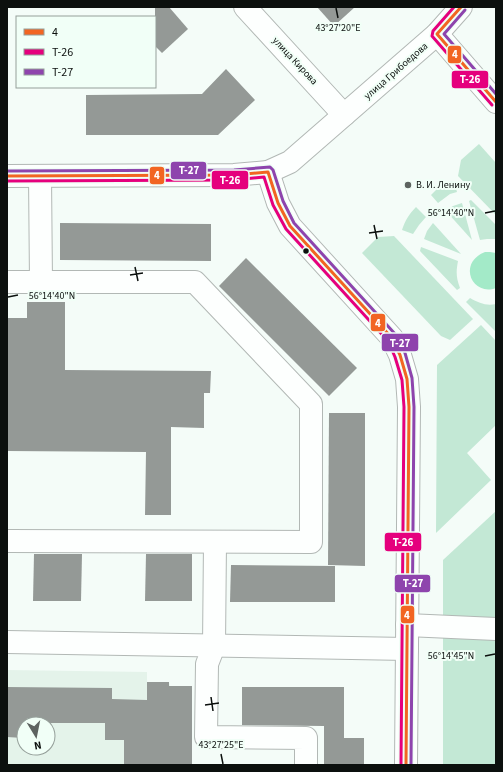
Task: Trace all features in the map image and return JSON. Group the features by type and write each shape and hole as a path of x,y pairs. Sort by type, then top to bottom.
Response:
{"street":[{"name":"улица Кирова","path":"245,7 344,115"},
{"name":"улица Грибоедова","path":"7,176 234,175 268,172 290,162 437,34 461,7"},
{"path":"437,34 496,102"},
{"path":"268,172 278,203 290,226 392,338 400,355 407,379 409,406 406,765"},
{"path":"40,176 41,282"},
{"path":"7,282 195,282 311,404 311,542 7,541"},
{"path":"215,542 214,646 207,664 206,737 306,738 306,765"},
{"path":"408,625 496,629"},
{"path":"7,642 407,649"}],"shaded area":[{"path":"479,144 496,163 496,215 458,176 461,160"},
{"path":"454,181 457,192 450,194 438,203 431,195 439,187"},
{"path":"471,200 496,225 496,239 480,240 469,201"},
{"path":"462,203 472,240 446,211 453,206"},
{"path":"416,207 426,217 413,234 402,230 411,212"},
{"path":"433,223 461,254 424,239 427,231"},
{"path":"394,236 473,319 450,340 441,336 362,253 378,237"},
{"path":"421,247 458,261 457,274 460,288 457,290 420,251"},
{"path":"485,252 496,253 496,288 480,288 471,278 470,271 472,264 476,257"},
{"path":"470,298 483,304 496,304 496,332 466,302"},
{"path":"481,325 496,341 496,425 467,453 491,480 436,533 437,365"},
{"path":"496,511 496,765 443,765 443,560"},
{"path":"7,670 147,672 147,682 169,682 170,686 192,686 192,765 7,765"}],"building":[{"path":"155,7 169,7 188,29 162,53 156,47"},
{"path":"317,7 355,7 334,26"},
{"path":"226,69 255,100 218,135 86,135 86,95 202,94"},
{"path":"60,223 211,224 211,261 60,260"},
{"path":"246,258 357,368 329,396 219,286"},
{"path":"27,302 65,302 65,370 211,371 210,393 204,393 204,428 171,427 171,515 145,515 146,452 7,451 7,318 27,318"},
{"path":"329,413 365,413 365,566 328,565"},
{"path":"34,554 82,554 81,601 33,601"},
{"path":"146,554 192,554 192,601 145,601"},
{"path":"231,565 335,566 335,602 230,602"},
{"path":"147,682 169,682 169,686 192,686 192,765 124,765 124,740 105,740 105,723 56,723 56,716 16,716 16,738 7,737 7,687 112,688 112,699 147,700"},
{"path":"242,687 344,687 344,738 364,738 364,765 324,765 324,726 242,725"}],"transit line":[{"name":"Т-26","path":"454,7 433,31 432,36 492,105"},
{"name":"4","path":"461,7 437,34 496,102"},
{"name":"Т-27","path":"465,10 444,34 496,94"},
{"name":"Т-27","path":"7,171 234,170 270,167 273,170 283,201 294,223 396,335 405,353 412,378 414,407 411,765"},
{"name":"4","path":"7,176 234,175 268,172 278,203 290,226 392,338 400,355 407,379 409,407 406,765"},
{"name":"Т-26","path":"7,181 234,180 264,177 273,205 286,229 388,341 402,380 404,407 401,765"}],"place":[{"name":"В. И. Ленину","path":"408,185"}]}
